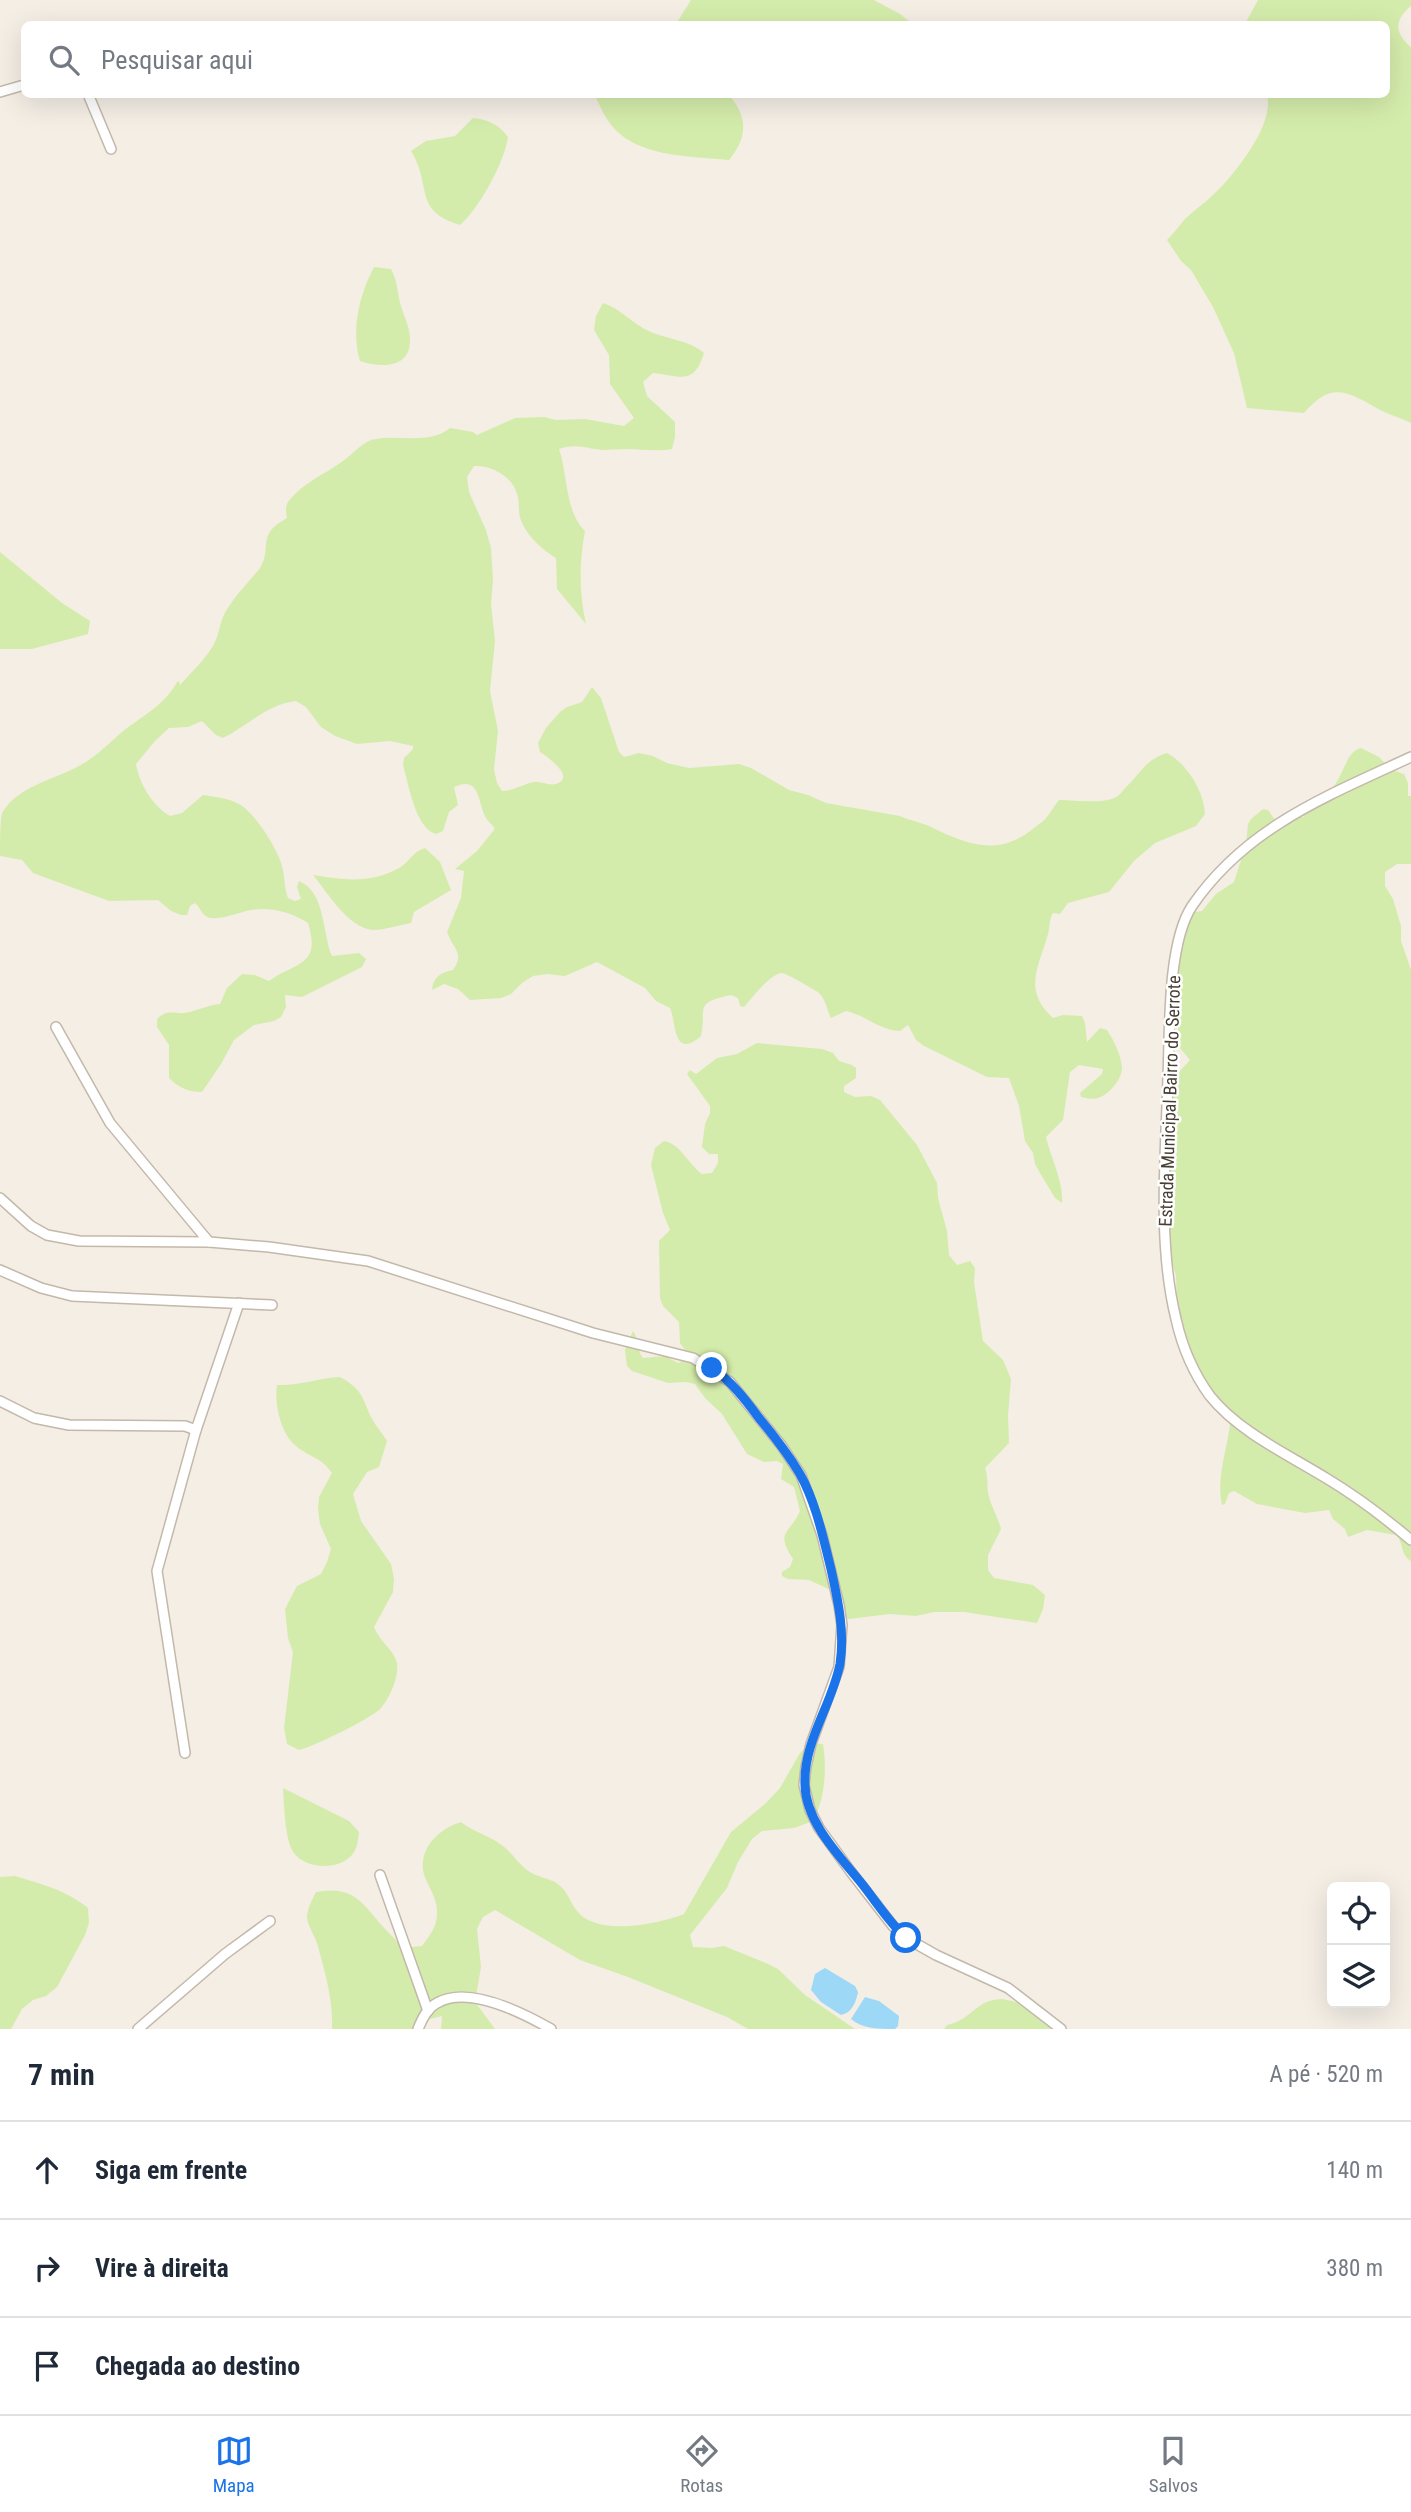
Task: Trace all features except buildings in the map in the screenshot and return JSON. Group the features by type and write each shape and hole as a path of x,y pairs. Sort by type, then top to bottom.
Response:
{"street":[{"path":"0,92 21,86"},
{"path":"90,98 111,149"},
{"name":"Estrada Municipal Bairro do Serrote","path":"1411,757 1276,823 1241,849 1211,881 1190,910 1173,969 1164,1190 1170,1290 1176,1319 1197,1374 1210,1395 1225,1412 1251,1431 1364,1503 1411,1540"},
{"path":"57,1027 110,1123 209,1242"},
{"path":"0,1198 17,1215 47,1235 105,1243 209,1242 270,1247 368,1261 593,1332 693,1358 730,1381 781,1445 801,1475 822,1535 839,1605 842,1625 839,1667 811,1744 806,1767 804,1785 810,1810 893,1926 906,1938 1008,1988 1061,2029"},
{"path":"0,1270 41,1288 72,1296 272,1305"},
{"path":"185,1752 157,1571 197,1430 239,1303"},
{"path":"0,1401 34,1418 69,1425 185,1426 197,1430"},
{"path":"380,1875 428,2011"},
{"path":"138,2029 225,1954 270,1921"},
{"path":"418,2029 428,2011 445,1999 486,2000 511,2008 551,2029"}],"green space":[{"path":"691,0 874,0 909,21 678,21"},
{"path":"1258,0 1411,0 1411,6 1401,16 1398,26 1401,37 1411,47 1411,423 1359,398 1340,392 1323,396 1304,413 1247,408 1234,353 1213,307 1191,270 1181,261 1167,240 1185,219 1223,185 1242,162 1265,120 1267,98 1390,98 1390,21 1247,21"},
{"path":"596,98 731,98 740,111 743,127 740,143 729,160 680,156 646,148 618,132"},
{"path":"473,118 493,123 508,137 502,159 490,184 460,225 445,219 429,204 411,151 426,141 455,136"},
{"path":"374,267 391,269 409,331 409,349 406,356 393,364 377,365 360,361 357,349 358,313 364,289"},
{"path":"603,303 645,329 686,343 704,353 691,375 678,377 653,373 643,382 647,396 675,422 672,449 603,450 577,446 559,449 570,504 585,531 581,578 586,624 557,589 556,558 540,546 525,529 520,517 517,494 511,482 500,473 481,466 474,466 467,477 469,492 491,548 491,604 495,641 490,691 498,731 494,769 497,783 502,791 534,782 556,784 562,781 562,772 540,752 538,743 546,728 560,712 582,702 592,687 601,698 619,752 624,757 639,753 689,768 739,764 789,790 826,803 900,816 958,839 983,845 1008,843 1021,837 1044,820 1059,800 1095,801 1116,797 1154,759 1167,753 1174,758 1188,771 1198,787 1205,814 1196,826 1155,843 1134,861 1109,892 1068,903 1060,914 1053,913 1037,968 1035,988 1044,1008 1053,1018 1063,1015 1082,1016 1087,1042 1100,1028 1107,1030 1117,1048 1122,1068 1120,1077 1110,1090 1094,1099 1081,1097 1080,1093 1102,1074 1103,1069 1079,1065 1070,1072 1063,1120 1046,1137 1059,1179 1062,1203 1055,1198 1040,1173 1033,1153 1025,1141 1019,1106 1009,1078 987,1077 924,1046 916,1040 908,1025 900,1031 892,1030 846,1011 831,1018 819,993 784,973 766,982 744,1007 740,1006 738,998 731,995 706,1004 701,1036 692,1043 685,1044 680,1042 677,1036 670,1008 656,1001 645,988 597,962 565,976 533,976 511,994 501,998 470,1000 458,989 444,984 432,990 436,978 453,970 458,959 447,932 461,898 464,871 455,869 477,851 494,827 483,812 474,787 463,784 454,787 458,805 449,812 443,831 436,834 429,830 414,805 403,765 404,758 413,746 390,741 357,744 335,736 321,727 306,707 296,701 276,706 223,738 202,721 188,727 169,728 136,764 148,794 170,816 182,813 203,795 230,800 245,808 276,850 288,898 295,901 301,899 297,887 299,881 308,886 314,894 322,914 332,956 359,953 366,959 362,967 302,997 285,995 286,1007 281,1017 254,1025 234,1040 202,1092 184,1089 169,1078 169,1045 157,1027 157,1019 167,1013 185,1013 220,1004 227,988 242,974 255,975 269,981 298,965 309,955 311,947 308,923 285,912 268,909 210,918 195,903 190,906 187,915 181,915 171,911 158,900 109,901 33,873 22,860 0,856 2,813 9,804 27,790 91,759 160,704 177,682 179,681 180,685 210,650 226,611 260,568 271,530 287,518 288,502 306,485 363,444 381,438 422,438 450,428 477,435 515,418 585,419 624,426 634,418 610,384 609,355 594,330 596,316"},
{"path":"0,552 62,603 90,621 88,634 32,649 0,649"},
{"path":"1361,748 1379,757 1392,770 1404,774 1408,783 1408,796 1411,796 1411,864 1397,864 1385,872 1385,886 1393,899 1401,926 1401,941 1411,970 1411,1561 1405,1556 1396,1535 1367,1530 1348,1537 1345,1529 1333,1519 1329,1510 1305,1513 1257,1504 1234,1491 1229,1493 1222,1505 1221,1474 1230,1424 1178,1344 1176,1276 1169,1251 1171,1240 1163,1226 1168,1084 1190,1060 1179,1047 1179,1020 1174,1004 1178,958 1185,940 1188,913 1202,911 1216,894 1234,882 1251,819 1263,809 1268,810 1279,823 1292,816 1304,817 1303,803 1318,799 1328,792 1336,784 1349,758"},
{"path":"425,848 440,862 451,890 414,912 411,923 378,930 364,928 339,909 313,875 347,879 378,877 399,868"},
{"path":"757,1043 822,1049 833,1053 839,1061 856,1068 856,1078 844,1086 844,1092 855,1097 871,1096 880,1100 917,1145 937,1183 949,1255 957,1265 970,1261 975,1268 974,1282 983,1341 1003,1360 1011,1379 1009,1443 985,1468 989,1497 1001,1529 988,1555 988,1570 994,1578 1033,1585 1045,1595 1037,1623 964,1612 841,1618 833,1591 809,1580 782,1576 782,1572 790,1567 793,1559 787,1550 784,1537 800,1511 794,1487 781,1479 783,1464 777,1461 764,1462 747,1454 722,1414 695,1384 668,1383 632,1371 627,1366 625,1350 633,1331 643,1358 665,1356 678,1363 688,1354 680,1343 679,1322 663,1306 660,1298 659,1241 670,1230 651,1165 655,1148 664,1141 670,1143 702,1174 712,1173 718,1163 718,1154 709,1154 702,1147 710,1106 687,1074 690,1070 696,1074 717,1058 737,1054"},
{"path":"340,1377 360,1394 387,1441 379,1467 367,1472 353,1494 361,1521 391,1564 393,1592 374,1627 395,1658 397,1674 388,1698 376,1712 342,1732 299,1750 287,1744 284,1728 293,1652 288,1638 285,1609 297,1586 321,1574 327,1562 331,1549 320,1524 318,1509 319,1497 332,1473 320,1461 291,1442 283,1427 276,1393 277,1385"},
{"path":"810,1743 823,1744 825,1763 822,1794 813,1821 794,1828 762,1831 752,1839 727,1888 690,1935 693,1947 724,1946 778,1969 805,1995 855,2029 748,2029 727,2017 580,1960 495,1910 483,1917 477,1929 481,1967 475,2002 495,2029 441,2029 442,2016 430,2019 422,2029 332,2029 328,1986 317,1943 307,1918 316,1892 330,1890 350,1895 365,1906 401,1944 409,1947 422,1946 433,1930 437,1916 435,1899 423,1870 425,1853 439,1833 461,1822 507,1849 530,1872 559,1885 586,1919 599,1924 629,1926 673,1918 684,1914 731,1832 780,1788 800,1753"},
{"path":"283,1788 349,1821 359,1832 356,1849 350,1857 336,1864 318,1866 296,1855 287,1835"},
{"path":"15,1876 53,1888 80,1902 88,1908 89,1923 57,1987 22,2009 11,2029 0,2029 0,1877"},
{"path":"1001,1999 1030,2008 1042,2017 1051,2029 944,2029 979,2006"}],"water":[{"path":"825,1968 855,1986 858,1992 853,2006 845,2014 841,2015 821,2002 811,1990 815,1974"},
{"path":"865,1997 879,2001 899,2016 898,2026 895,2029 871,2028 851,2019"}],"route":[{"path":"712,1368 730,1381 781,1445 801,1475 813,1504 839,1605 842,1648 839,1667 811,1744 804,1785 807,1799 819,1828 893,1926 906,1938"}]}
